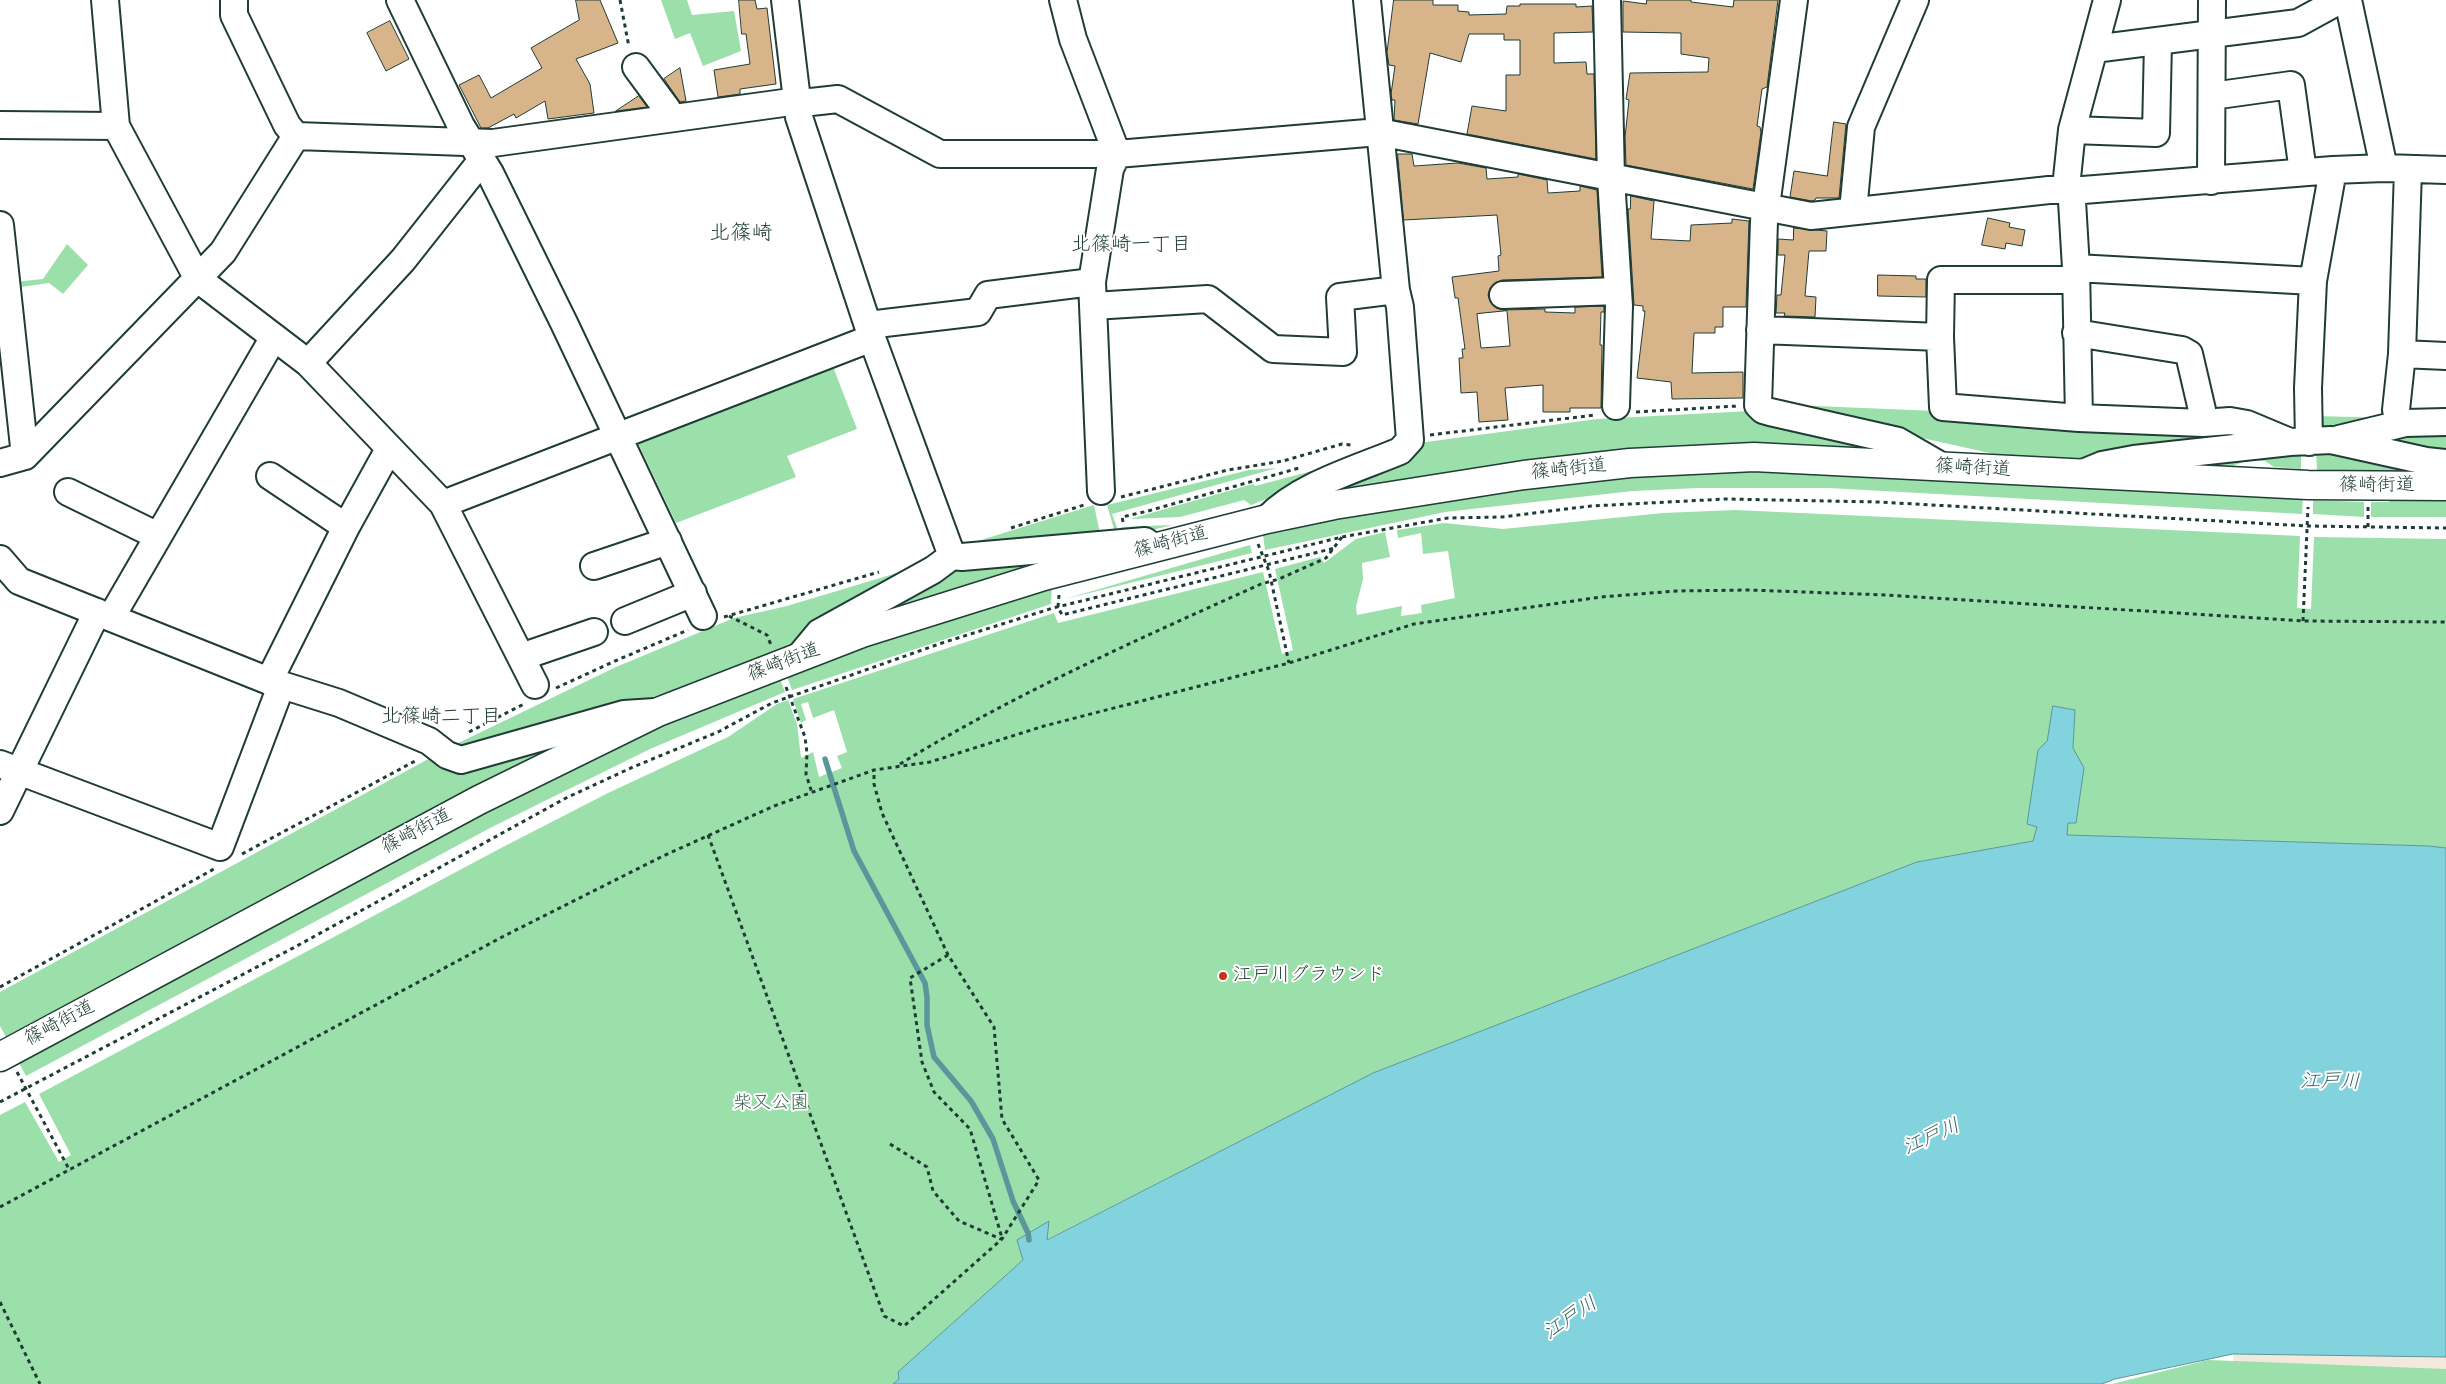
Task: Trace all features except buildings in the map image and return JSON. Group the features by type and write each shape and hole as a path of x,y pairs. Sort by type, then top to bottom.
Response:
{"main road":[{"name":"篠崎街道","path":"0,1057 479,800 658,712 862,633 1035,579 1267,518 1334,505 1524,474 1630,463 1754,457 2308,486 2446,486"}],"street":[{"path":"105,0 116,126 198,279 308,363 443,504 538,693"},
{"path":"234,0 234,15 287,125 296,136 476,152"},
{"path":"400,0 560,315 702,614 625,621"},
{"path":"784,0 800,117 870,331 952,556"},
{"path":"1063,0 1073,38 1117,154 1110,169 1092,294 1103,497"},
{"path":"1267,518 1279,506 1298,494 1400,451 1410,440 1400,307 1396,290 1379,132 1367,0"},
{"path":"1607,0 1612,178 1618,291 1616,411"},
{"path":"1794,0 1766,208 1758,405 1763,410 1898,441 1943,467"},
{"path":"1853,211 1861,127 1915,0"},
{"path":"2079,418 2072,201 2067,178 2072,130 2107,0"},
{"path":"2211,181 2212,0"},
{"path":"2094,50 2298,23 2340,0"},
{"path":"2348,0 2396,169 2402,354 2396,410"},
{"path":"2072,130 2156,132 2158,42"},
{"path":"633,57 667,109 670,118"},
{"path":"2212,96 2292,85 2303,172"},
{"path":"308,363 403,260 476,152 493,143 798,101 810,102 838,99 940,154 1117,154 1379,132 1812,216 2049,190 2211,181 2333,170 2446,170"},
{"path":"0,125 116,126"},
{"path":"0,463 26,456 223,252 296,136"},
{"path":"2310,441 2308,388 2313,281 2333,170"},
{"path":"0,225 7,350 26,456"},
{"path":"2313,281 2075,274 1941,280 1940,337 1943,408 2079,418 2203,423 2230,422 2247,424 2310,441 2426,462 2446,463"},
{"path":"443,504 617,437 870,331 978,312 988,295 1092,294 1208,299 1273,349 1344,352 1340,297 1396,290"},
{"path":"1503,295 1618,291"},
{"path":"1760,330 1940,337"},
{"path":"2076,333 2182,350 2189,354 2202,410 2203,423"},
{"path":"0,811 10,768 105,614 158,536 274,337"},
{"path":"2402,354 2446,356"},
{"path":"2079,475 2102,465 2134,459 2310,441 2405,423 2446,422"},
{"path":"10,768 220,847 275,683 346,527 389,449"},
{"path":"270,476 346,527"},
{"path":"68,492 158,536"},
{"path":"594,566 668,541"},
{"path":"799,657 819,633 932,570 952,556 962,557 1145,541 1154,547"},
{"path":"0,559 19,581 275,683 348,707 429,741 446,755 461,760 616,716 658,712"},
{"path":"521,658 594,632"}],"path":[{"path":"620,0 633,57"},
{"path":"1422,436 1616,411 1748,406"},
{"path":"1008,529 1103,497 1283,460 1342,444 1356,446"},
{"path":"1132,523 1123,524 1122,517 1148,512 1305,466"},
{"path":"0,1102 312,937 566,798 633,767 718,732 772,703 942,643 1058,607 1260,554 1448,518 1502,518 1591,506 1726,499 1898,503 2307,526 2446,528"},
{"path":"2303,621 2307,514"},
{"path":"2368,516 2368,527"},
{"path":"898,766 928,747 1092,661 1261,584 1326,558 1342,537"},
{"path":"1068,592 1060,595 1058,607 1062,615 1335,548"},
{"path":"1260,554 1266,564 1271,581 1289,663"},
{"path":"464,735 538,693 614,660 702,614 728,615 881,572"},
{"path":"0,1207 504,936 662,856 708,835 874,770 930,762 1044,726 1289,663 1414,624 1601,597 1676,591 1749,590 1887,595 2303,621 2446,622"},
{"path":"728,615 767,635"},
{"path":"787,690 805,737 807,753 806,774 812,793"},
{"path":"708,835 884,1316 904,1326 1002,1239 1039,1180 1002,1118 994,1027 948,955 882,813 874,784 874,770"},
{"path":"948,955 910,978 922,1062 934,1092 970,1129 1002,1239"},
{"path":"20,1078 70,1171"},
{"path":"890,1144 927,1167 934,1192 959,1221 1002,1239"},
{"path":"0,1302 40,1384"}],"shaded area":[{"path":"2233,1354 2446,1357 2446,1384 2236,1384"}],"green space":[{"path":"661,0 687,0 692,15 734,11 741,51 703,66 690,33 675,39"},
{"path":"67,244 88,265 63,294 49,283 14,288 14,282 43,279"},
{"path":"832,364 857,429 787,456 796,477 676,523 637,441"},
{"path":"1768,404 1935,411 2253,432 2128,453 2061,461 2008,457"},
{"path":"1750,411 1893,453 1294,502 1419,443 1597,419"},
{"path":"2314,416 2394,418 2321,434"},
{"path":"2446,430 2446,457 2356,440"},
{"path":"2301,449 2301,469 2274,467 2265,461 2248,460 2233,466 2140,464"},
{"path":"2316,450 2446,473 2317,470"},
{"path":"1388,451 1251,505 1244,500 1180,517 1130,519 1253,484 1255,486"},
{"path":"1277,468 1112,514 1118,530 1122,527 1172,525 1141,533 1116,536 1107,505 1249,470"},
{"path":"1743,470 2303,497 2302,514 1829,488 1697,488 1633,491 1445,512 1265,550 1263,535 1287,531 1286,525 1483,492 1655,474"},
{"path":"2446,498 2446,517 2371,517 2371,502 2389,502 2389,499"},
{"path":"2313,500 2364,502 2364,517 2313,514"},
{"path":"1094,505 1101,538 968,544"},
{"name":"柴又公園","path":"1735,510 2300,536 2297,608 2311,609 2314,537 2446,539 2446,848 2067,835 1917,862 1373,1073 1046,1240 1048,1222 1023,1260 898,1372 899,1379 893,1384 0,1384 0,1115 25,1102 59,1162 71,1155 39,1094 501,848 608,793 728,737 777,704 788,700 797,724 801,758 813,752 819,777 842,768 837,756 847,752 834,710 813,718 808,702 801,704 806,720 801,723 793,699 1054,613 1058,623 1263,572 1282,654 1293,650 1275,569 1320,557 1324,563 1356,539 1385,532 1390,557 1362,563 1363,579 1356,607 1357,615 1402,606 1401,616 1422,613 1421,605 1455,598 1448,551 1423,554 1421,533 1398,538 1397,530 1444,523 1503,529 1663,513"},
{"path":"1250,545 1252,553 1065,599"},
{"path":"1098,552 825,638 958,565"},
{"path":"930,563 813,629 779,653 711,680 463,752 450,747 616,667 734,618 787,606"},
{"path":"1052,586 1051,604 792,690 786,674 886,639"},
{"path":"779,676 785,692 650,749 492,827 26,1076 18,1061 485,809 641,732"},
{"path":"598,729 8,1041 0,1026 0,992 432,757"},
{"path":"2208,1360 2446,1369 2446,1384 2112,1384"}],"water":[{"name":"江戸川","path":"2053,706 2075,710 2073,748 2084,768 2076,823 2068,823 2067,835 2446,848 2446,1357 2233,1354 2115,1379 2102,1384 893,1384 899,1379 898,1372 1023,1260 1017,1240 1049,1221 1047,1240 1373,1073 1917,862 2033,841 2037,827 2027,824 2038,750 2047,741"}],"waterway":[{"path":"825,759 854,851 925,983 927,1025 934,1057 971,1101 993,1139 1013,1201 1028,1233 1029,1240"}],"place":[{"name":"江戸川グラウンド","path":"1223,976"}],"district":[{"name":"北篠崎","path":"741,235"},
{"name":"北篠崎一丁目","path":"1131,246"},
{"name":"北篠崎二丁目","path":"441,718"}]}
